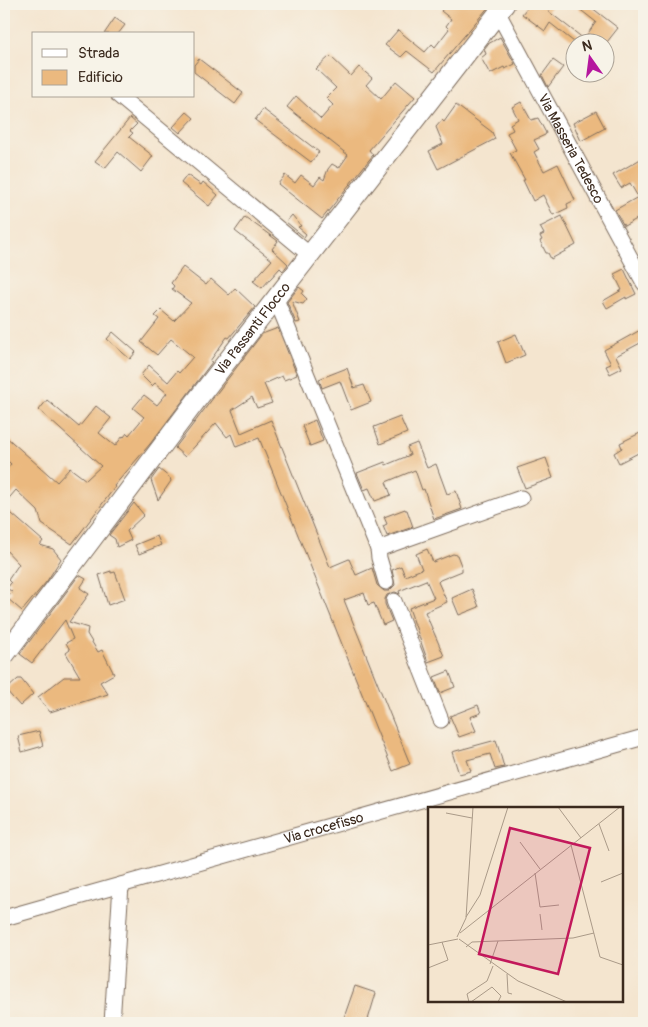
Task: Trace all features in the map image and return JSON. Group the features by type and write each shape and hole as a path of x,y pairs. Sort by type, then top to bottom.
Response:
{"main road":[{"name":"Via Passanti Flocco","path":"4,656 190,409 502,8"}],"street":[{"name":"Via Masseria Tedesco","path":"502,8 644,283"},
{"path":"121,98 310,255"},
{"path":"276,299 378,549 386,582"},
{"path":"378,549 521,498"},
{"path":"394,601 441,720"},
{"name":"Via crocefisso","path":"4,918 644,737"},
{"path":"112,1023 121,885"}],"building":[{"path":"447,4 491,4 434,72 407,51 401,57 385,45 398,30 425,52 432,44 435,47 449,29 446,26 451,19 441,11"},
{"path":"530,4 553,4 548,11 575,32 566,32 566,36 550,23 545,31 522,14"},
{"path":"573,4 587,4 618,28 615,32 589,32 596,22"},
{"path":"115,18 125,25 120,32 105,32"},
{"path":"500,37 515,64 490,74 481,58 486,54 484,49 488,44"},
{"path":"330,56 351,76 359,67 372,78 366,85 381,99 396,81 415,97 369,150 373,155 322,219 278,184 285,175 295,183 301,175 314,185 320,177 324,180 332,164 339,168 348,155 287,107 296,96 321,119 333,105 326,98 336,88 316,69"},
{"path":"199,59 243,93 235,104 195,73 195,64"},
{"path":"553,60 563,67 548,87 542,75"},
{"path":"521,102 531,120 538,118 546,133 534,140 539,149 534,152 544,171 558,164 575,200 567,204 568,208 553,215 543,195 533,201 523,180 525,180 510,153 516,150 507,133 513,130 510,124 518,119 512,107"},
{"path":"456,105 492,132 495,139 438,169 429,151 443,144 436,127 442,120 444,122"},
{"path":"263,109 319,152 311,162 255,120"},
{"path":"596,111 605,128 581,141 573,123"},
{"path":"187,112 194,118 180,133 173,127"},
{"path":"130,118 137,124 130,131 133,133 129,137 153,156 141,172 118,152 105,168 95,161"},
{"path":"644,157 644,215 624,226 615,210 638,197 630,183 621,188 613,175"},
{"path":"187,175 201,185 203,182 218,195 209,206 181,183"},
{"path":"292,215 301,226 298,227 306,234 304,237 286,222"},
{"path":"562,216 576,245 551,259 540,241 542,240 540,236 544,234 540,227"},
{"path":"245,217 278,241 272,249 288,264 283,271 280,268 262,288 253,281 272,260 235,231"},
{"path":"183,267 206,285 211,279 229,295 235,288 255,307 229,338 227,337 210,361 212,362 150,444 114,486 72,544 42,524 38,511 16,490 4,504 4,472 11,464 4,457 8,452 4,448 4,435 57,482 70,468 86,480 101,466 39,410 47,400 79,427 96,406 111,418 99,433 115,446 123,436 127,433 129,435 144,417 133,408 144,395 157,405 167,393 155,383 152,386 141,375 149,365 168,382 193,357 171,339 157,355 141,342 159,319 155,316 161,310 174,321 191,303 172,289 174,286 171,283"},
{"path":"624,269 636,294 626,299 626,297 607,308 603,301 622,290 614,274"},
{"path":"299,287 304,291 302,294 307,299 303,304 292,301 300,322 296,323 287,302"},
{"path":"278,328 297,375 284,380 282,376 264,384 272,403 257,408 252,397 232,410 241,433 271,420 330,567 349,559 356,575 372,568 377,585 384,591 389,591 395,585 392,570 401,566 405,576 422,569 416,554 427,549 433,562 453,554 457,555 462,568 462,571 438,582 447,602 425,612 444,656 428,662 409,608 434,598 426,580 399,591 400,594 395,592 387,595 385,604 392,621 383,625 374,603 368,605 364,593 344,600 410,764 393,771 259,438 236,447 231,434 227,437 216,423 185,457 175,448 262,334"},
{"path":"644,328 644,341 616,356 622,368 610,374 606,366 611,364 604,350"},
{"path":"113,332 136,352 130,359 107,339"},
{"path":"516,334 525,355 506,363 498,342"},
{"path":"347,368 354,388 364,385 371,402 351,410 340,381 322,388 319,379"},
{"path":"400,417 407,433 380,444 374,427"},
{"path":"315,420 323,441 310,446 302,426"},
{"path":"644,431 644,450 619,463 614,453 622,448 620,443"},
{"path":"417,443 427,468 436,464 447,494 456,491 462,509 434,519 424,489 422,490 415,470 386,482 391,495 375,501 369,488 364,490 357,473 385,462 386,465 410,455 407,447"},
{"path":"546,458 553,478 525,488 517,468"},
{"path":"159,469 171,481 158,500 151,480"},
{"path":"134,503 144,515 127,531 131,540 117,547 115,539 109,535"},
{"path":"4,507 43,541 40,545 53,549 61,559 47,581 22,611 7,598 12,592 7,588 11,583 8,580 19,564 4,548"},
{"path":"405,509 413,527 387,536 383,526 387,524 384,517"},
{"path":"157,536 161,545 139,554 135,545"},
{"path":"111,571 111,573 115,572 125,599 108,605 99,575"},
{"path":"79,575 86,579 80,588 89,594 69,622 88,628 87,634 98,652 102,650 114,674 100,682 108,694 50,712 38,697 64,677 80,677 66,653 70,650 66,643 73,639 65,620 32,663 20,654"},
{"path":"472,589 479,607 459,615 452,598"},
{"path":"449,671 455,687 440,693 434,677"},
{"path":"18,679 21,679 33,694 20,706 6,690"},
{"path":"478,705 481,713 470,717 476,731 459,737 450,716"},
{"path":"39,731 43,746 22,752 18,736"},
{"path":"496,740 504,767 495,769 490,754 467,760 471,771 459,774 452,752"},
{"path":"355,986 376,993 367,1023 342,1023"}]}
